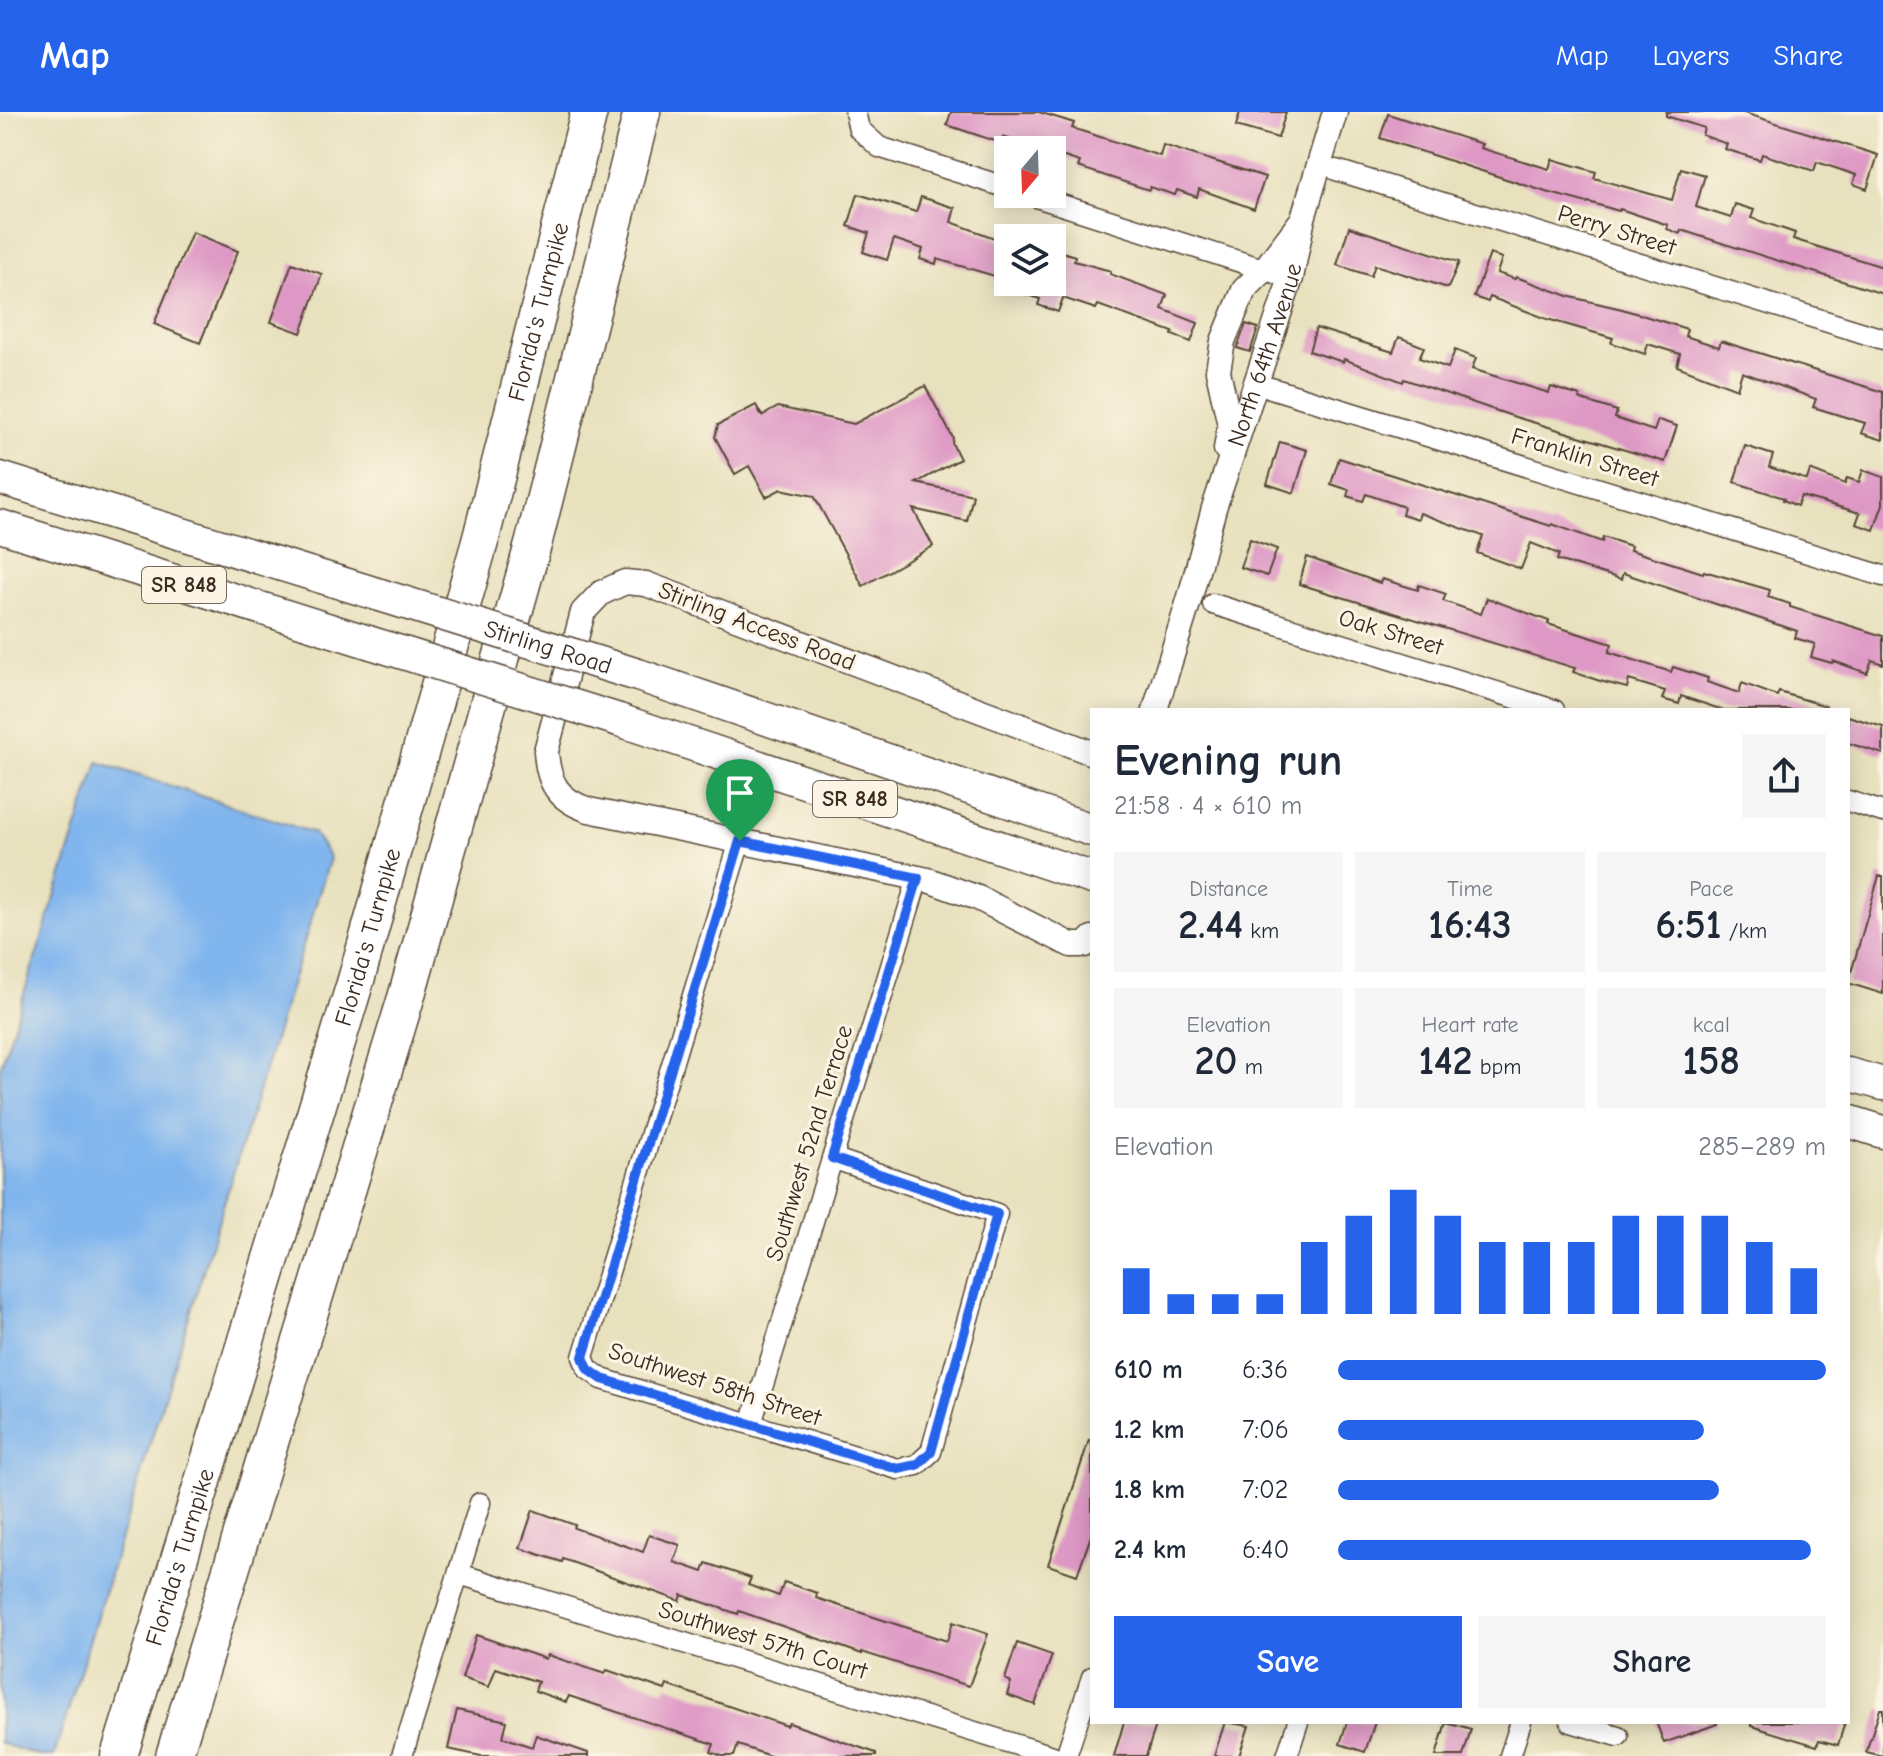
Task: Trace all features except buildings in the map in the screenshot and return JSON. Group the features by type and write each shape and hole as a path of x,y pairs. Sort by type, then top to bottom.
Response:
{"highway":[{"name":"Florida's Turnpike","path":"119,1756 356,980 481,538 589,112"},
{"path":"174,1756 406,998 534,541 642,112"}],"main road":[{"name":"Stirling Road","path":"0,478 638,675 1090,829"},
{"name":"Stirling Road","path":"0,526 619,720 1090,877"},
{"path":"1850,1075 1883,1084"},
{"path":"1850,1122 1883,1132"}],"street":[{"name":"North 64th Avenue","path":"1156,708 1221,491 1291,278 1303,218 1335,112"},
{"path":"857,121 879,147 994,184"},
{"name":"Perry Street","path":"1336,170 1883,339"},
{"path":"1066,207 1291,278"},
{"name":"North 64th Avenue","path":"1221,491 1230,425 1218,371 1223,341 1244,290 1264,270 1303,218"},
{"name":"Franklin Street","path":"1271,388 1883,576"},
{"name":"Stirling Access Road","path":"1089,942 1071,945 978,898 918,878 573,805 556,789 547,772 546,751 583,612 601,593 625,582 646,584 1090,752"},
{"name":"Oak Street","path":"1213,604 1548,708"},
{"path":"1850,802 1883,812"},
{"name":"Southwest 58th Street","path":"740,841 583,1357 588,1369 602,1379 898,1469 917,1465 931,1452 997,1214 832,1158"},
{"name":"Southwest 52nd Terrace","path":"751,1424 918,878"},
{"path":"402,1756 480,1503"},
{"name":"Southwest 57th Court","path":"459,1574 1053,1756"},
{"path":"1066,1756 1090,1683"},
{"path":"1287,1756 1297,1724"},
{"path":"1510,1756 1520,1724"},
{"path":"1578,1724 1618,1736"}],"water":[{"path":"98,762 314,833 330,858 54,1756 40,1756 0,1743 0,1069"}],"route":[{"path":"740,841 918,878 832,1158 997,1214 931,1452 917,1465 898,1469 602,1379 588,1369 583,1357 740,841"}]}
